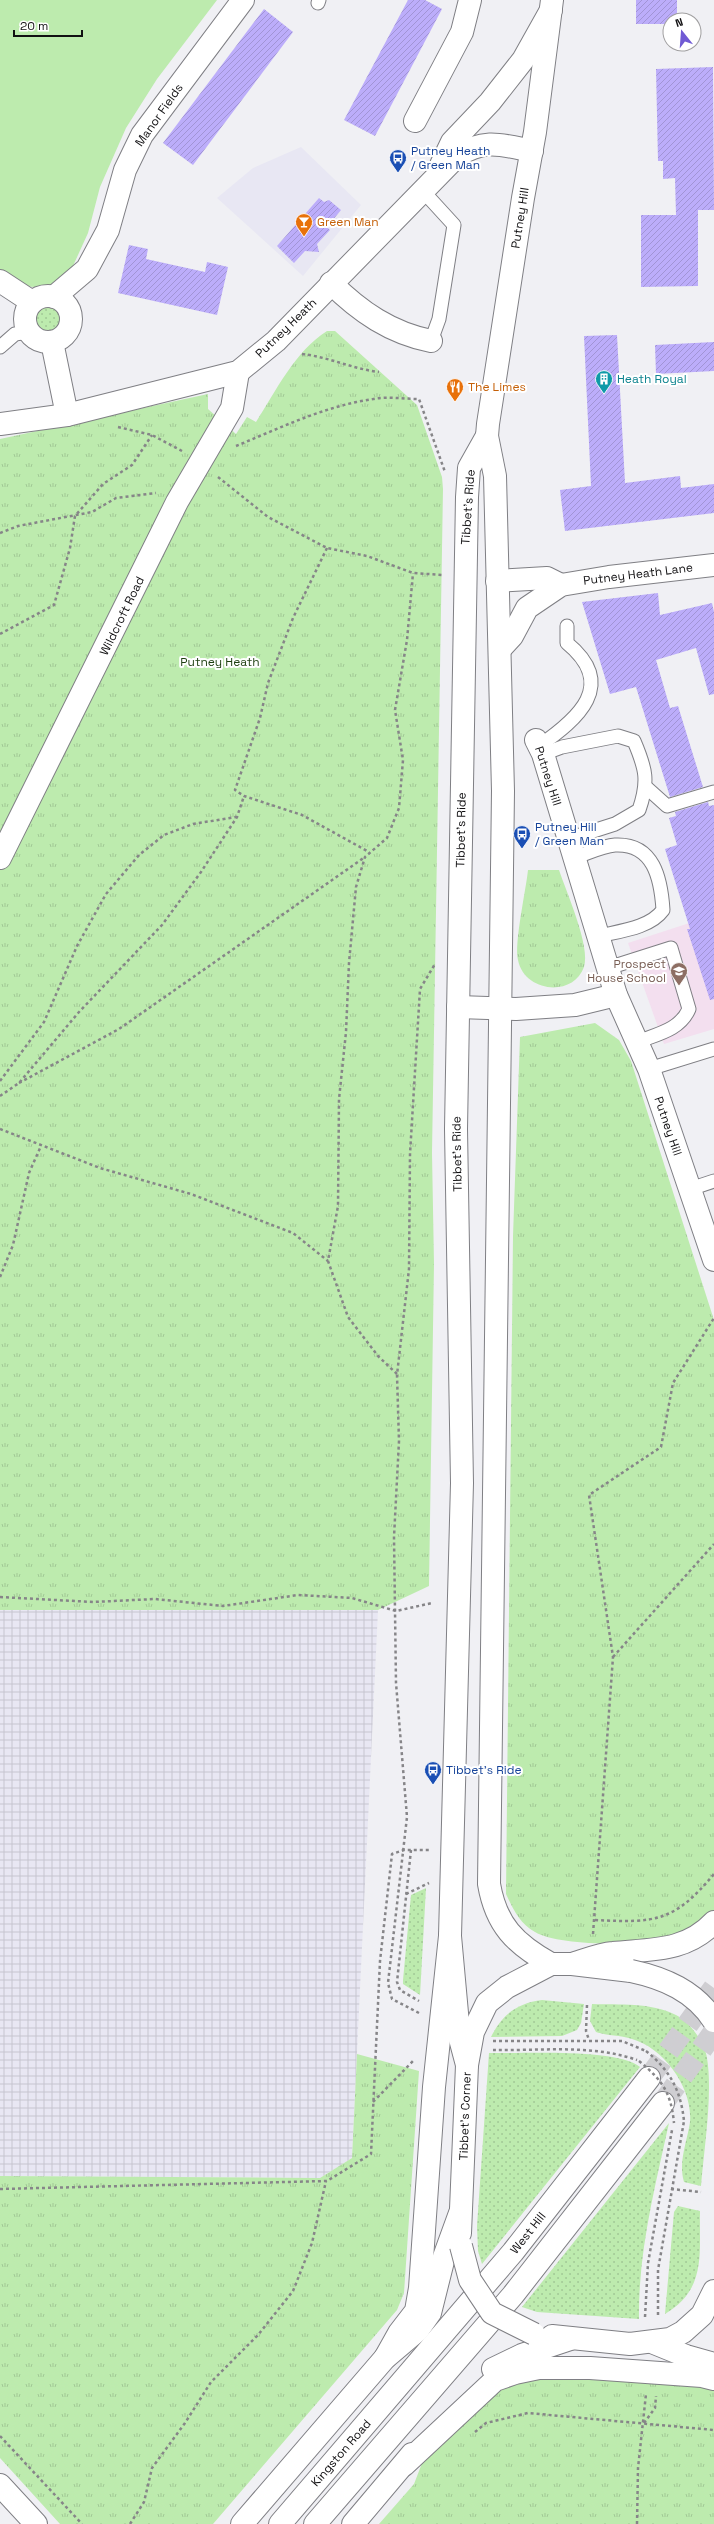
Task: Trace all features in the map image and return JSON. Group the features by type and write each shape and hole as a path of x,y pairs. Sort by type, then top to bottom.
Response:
{"main road":[{"name":"Manor Fields","path":"32,302 47,296 54,297 87,269 108,230 125,170 142,135 243,0"},
{"path":"415,121 462,32 470,0"},
{"name":"Putney Hill","path":"487,436 523,198 532,151 551,5"},
{"name":"Putney Heath","path":"429,183 452,142 490,102 523,60 551,5"},
{"name":"Putney Heath","path":"0,424 66,415 238,372 276,341 457,156 478,145 490,143 532,151"},
{"path":"0,281 32,302 28,308 25,321 29,332 39,340 52,342 58,340 68,331 71,318 66,305 54,297"},
{"path":"331,284 349,302 392,328 405,335 431,341"},
{"path":"52,342 66,415"},
{"name":"Wildcroft Road","path":"0,858 178,502 204,454 232,408 238,372"},
{"name":"Tibbet's Ride","path":"487,436 495,476 503,791 502,1009 489,1884 492,1904 501,1922 530,1952 561,1964"},
{"name":"Tibbet's Ride","path":"467,2065 459,2035 450,1936 462,1483 456,1129 468,468 487,436"},
{"name":"Putney Heath Lane","path":"500,648 512,636 527,608 561,585 609,577 714,565"},
{"name":"Putney Heath Lane","path":"497,581 547,578 561,585"},
{"name":"Putney Hill","path":"539,747 599,936 616,995 649,1069 714,1260"},
{"path":"458,1007 502,1009 575,1005 616,995"},
{"name":"Tibbet's Corner","path":"654,2343 630,2344 570,2339 534,2334 492,2312 470,2280 461,2246 460,2213 467,2065 473,2032 487,2003 507,1987 561,1964 612,1953 657,1950 683,1943 714,1922"},
{"path":"385,2358 399,2333 416,2311 420,2288 434,2087 450,1936"},
{"path":"561,1964 631,1971 649,1975 675,1985 694,1998 714,2021"},
{"name":"West Hill","path":"401,2383 512,2252 644,2069"},
{"path":"315,2524 424,2396 513,2295 663,2103"},
{"path":"242,2524 385,2358 418,2330 430,2313 444,2257 460,2213"},
{"path":"654,2343 670,2339 683,2332 702,2315 714,2291"},
{"path":"353,2524 404,2465 441,2414 467,2388 488,2371 522,2355 570,2339"},
{"path":"654,2343 686,2356 714,2364"},
{"path":"404,2465 495,2380 515,2372 539,2368 590,2368 702,2376 714,2379"},
{"name":"Kingston Road","path":"280,2524 401,2383"},
{"path":"0,2485 36,2524"}],"lane":[{"path":"429,183 454,225 439,319 431,341"},
{"path":"0,347 15,334 29,332"},
{"path":"539,747 565,728 583,708 590,695 592,678 586,662 567,643 567,626"},
{"path":"539,747 562,747 618,736 634,741 641,758 647,788 639,810 571,849"},
{"path":"647,788 667,806 714,792"},
{"path":"571,849 615,845 642,850 651,860 662,896 663,910 658,918 641,925 599,936"},
{"path":"608,968 671,948 689,1009 686,1017 672,1028 637,1042"},
{"path":"649,1069 714,1049"},
{"path":"690,1189 714,1181"}],"path":[{"path":"302,354 324,356 343,365 379,372"},
{"path":"204,454 228,449 296,421 339,407 372,399 419,399 441,464"},
{"path":"117,427 152,435 204,454 247,503 268,517 327,548 367,556 413,573 435,576"},
{"path":"0,634 54,605 70,548 75,516 103,484 132,465 152,435"},
{"path":"0,533 18,526 92,512 116,498 162,492 178,502"},
{"path":"327,548 293,618 268,682 260,718 235,790 244,796 302,815 369,852"},
{"path":"0,1096 19,1083 119,1028 365,857 369,852 388,838 399,808 403,760 395,710 407,640 413,573"},
{"path":"19,1083 79,1012 162,925 201,872 237,817 244,796"},
{"path":"0,1081 44,1022 77,946 106,894 139,855 164,835 193,824 237,817"},
{"path":"365,857 356,887 346,1032 338,1099 338,1206 328,1261 348,1317 378,1356 397,1375"},
{"path":"419,2013 392,1999 388,1983 407,1817 396,1683 394,1537 399,1441 397,1375 409,1269 410,1154 420,989 437,962"},
{"path":"0,1129 100,1168 191,1194 293,1233 328,1261"},
{"path":"0,1277 13,1246 29,1173 41,1146"},
{"path":"592,1936 595,1920 613,1657 589,1495 661,1447 673,1383 714,1318"},
{"path":"613,1657 714,1544"},
{"path":"0,1597 93,1602 155,1599 223,1606 298,1595 352,1598 396,1611 432,1604"},
{"path":"0,2189 326,2180 371,2154 380,1961 392,1854 404,1850 432,1850 431,1856"},
{"path":"411,1850 397,1982 400,1990 419,2001"},
{"path":"595,1920 635,1922 667,1915 679,1910 693,1899 714,1874"},
{"path":"431,1876 431,1890"},
{"path":"406,1894 431,1882"},
{"path":"587,2005 586,2031 589,2040"},
{"path":"493,2041 622,2041 646,2051 658,2060 676,2084 682,2102 684,2120 658,2270 658,2315"},
{"path":"492,2050 586,2051 619,2053 657,2076 666,2090 672,2107 674,2123 648,2263 645,2317"},
{"path":"373,2103 417,2058"},
{"path":"130,2524 144,2502 152,2468 185,2423 211,2382 258,2335 292,2291 312,2243 326,2180"},
{"path":"671,2189 701,2192"},
{"path":"636,2524 638,2468 644,2424 646,2387"},
{"path":"644,2424 655,2408 656,2389"},
{"path":"486,2423 528,2413 714,2430"},
{"path":"0,2436 82,2524"}],"shaded area":[{"path":"301,147 361,205 303,276 217,198 253,168"},
{"name":"Prospect House School","path":"714,915 714,1029 664,1044 628,943"},
{"path":"0,1610 378,1610 352,2158 320,2178 0,2176"}],"green space":[{"path":"0,0 217,0 157,79 126,128 100,187 88,233 73,266 48,288 21,286 0,269"},
{"path":"47,306 57,310 61,320 57,330 47,334 37,330 33,320 37,310"},
{"name":"Putney Heath","path":"327,331 335,331 417,405 442,477 443,489 432,1153 434,1264 429,1586 378,1610 0,1610 0,439 208,394 208,409 236,434 247,417 256,422 296,360 305,349"},
{"path":"528,870 559,870 581,933 584,946 584,967 578,977 570,983 560,987 549,987 529,979 522,971 518,960 517,952 519,929"},
{"path":"595,1023 619,1040 631,1061 714,1320 714,1911 692,1929 677,1937 647,1942 605,1944 564,1940 547,1937 535,1932 525,1925 514,1911 506,1894 513,1236 520,1037"},
{"path":"426,1888 420,1995 403,1984 403,1980 411,1895"},
{"path":"542,2000 584,2004 581,2023 577,2030 562,2036 491,2037 500,2022 512,2011 525,2004"},
{"path":"592,2004 635,2005 666,2011 681,2018 700,2040 706,2052 709,2072 709,2105 701,2186 684,2182 682,2174 682,2160 690,2122 690,2109 687,2096 674,2071 655,2051 644,2044 628,2038 596,2032 590,2021"},
{"path":"489,2053 591,2054 628,2061 640,2067 482,2264 478,2251 477,2226"},
{"path":"357,2054 419,2071 404,2293 397,2310 213,2524 60,2524 0,2458 0,2176 320,2178 352,2158"},
{"path":"669,2123 644,2244 639,2294 639,2319 537,2312 522,2307"},
{"path":"678,2206 700,2211 700,2256 694,2282 688,2293 679,2304 665,2314 674,2212"},
{"path":"541,2374 714,2387 714,2524 379,2524 414,2484 424,2458 496,2388"}],"building":[{"path":"408,0 425,0 442,9 375,136 344,120"},
{"path":"636,0 677,0 677,12 662,12 662,24 636,24"},
{"path":"264,9 293,32 193,165 163,143"},
{"path":"713,67 714,210 698,210 698,286 641,287 641,215 676,215 675,178 663,179 663,161 658,161 656,69"},
{"name":"Green Man","path":"319,198 324,202 329,200 341,210 327,227 330,230 317,244 319,252 305,251 294,263 277,246"},
{"path":"129,245 148,249 146,259 205,272 207,262 228,267 217,315 118,293"},
{"path":"617,335 625,483 680,476 681,488 714,484 714,513 565,531 560,490 591,486 584,336"},
{"path":"714,342 714,371 656,374 655,345"},
{"path":"658,593 660,615 712,603 714,612 714,694 709,695 696,648 656,660 670,708 678,706 703,787 670,797 636,687 610,694 582,602"},
{"path":"708,802 709,806 714,805 714,999 710,1000 687,929 690,929 665,849 677,845 669,818 676,816 675,812"}],"tunnel":[{"path":"649,2078 714,1988"},
{"path":"663,2103 714,2032"}],"place":[{"name":"Putney Heath / Green Man","path":"398,173"},
{"name":"Green Man","path":"304,237"},
{"name":"Heath Royal","path":"604,394"},
{"name":"The Limes","path":"455,402"},
{"name":"Putney Hill / Green Man","path":"522,849"},
{"name":"Prospect House School","path":"679,986"},
{"name":"Tibbet's Ride","path":"433,1785"}]}
